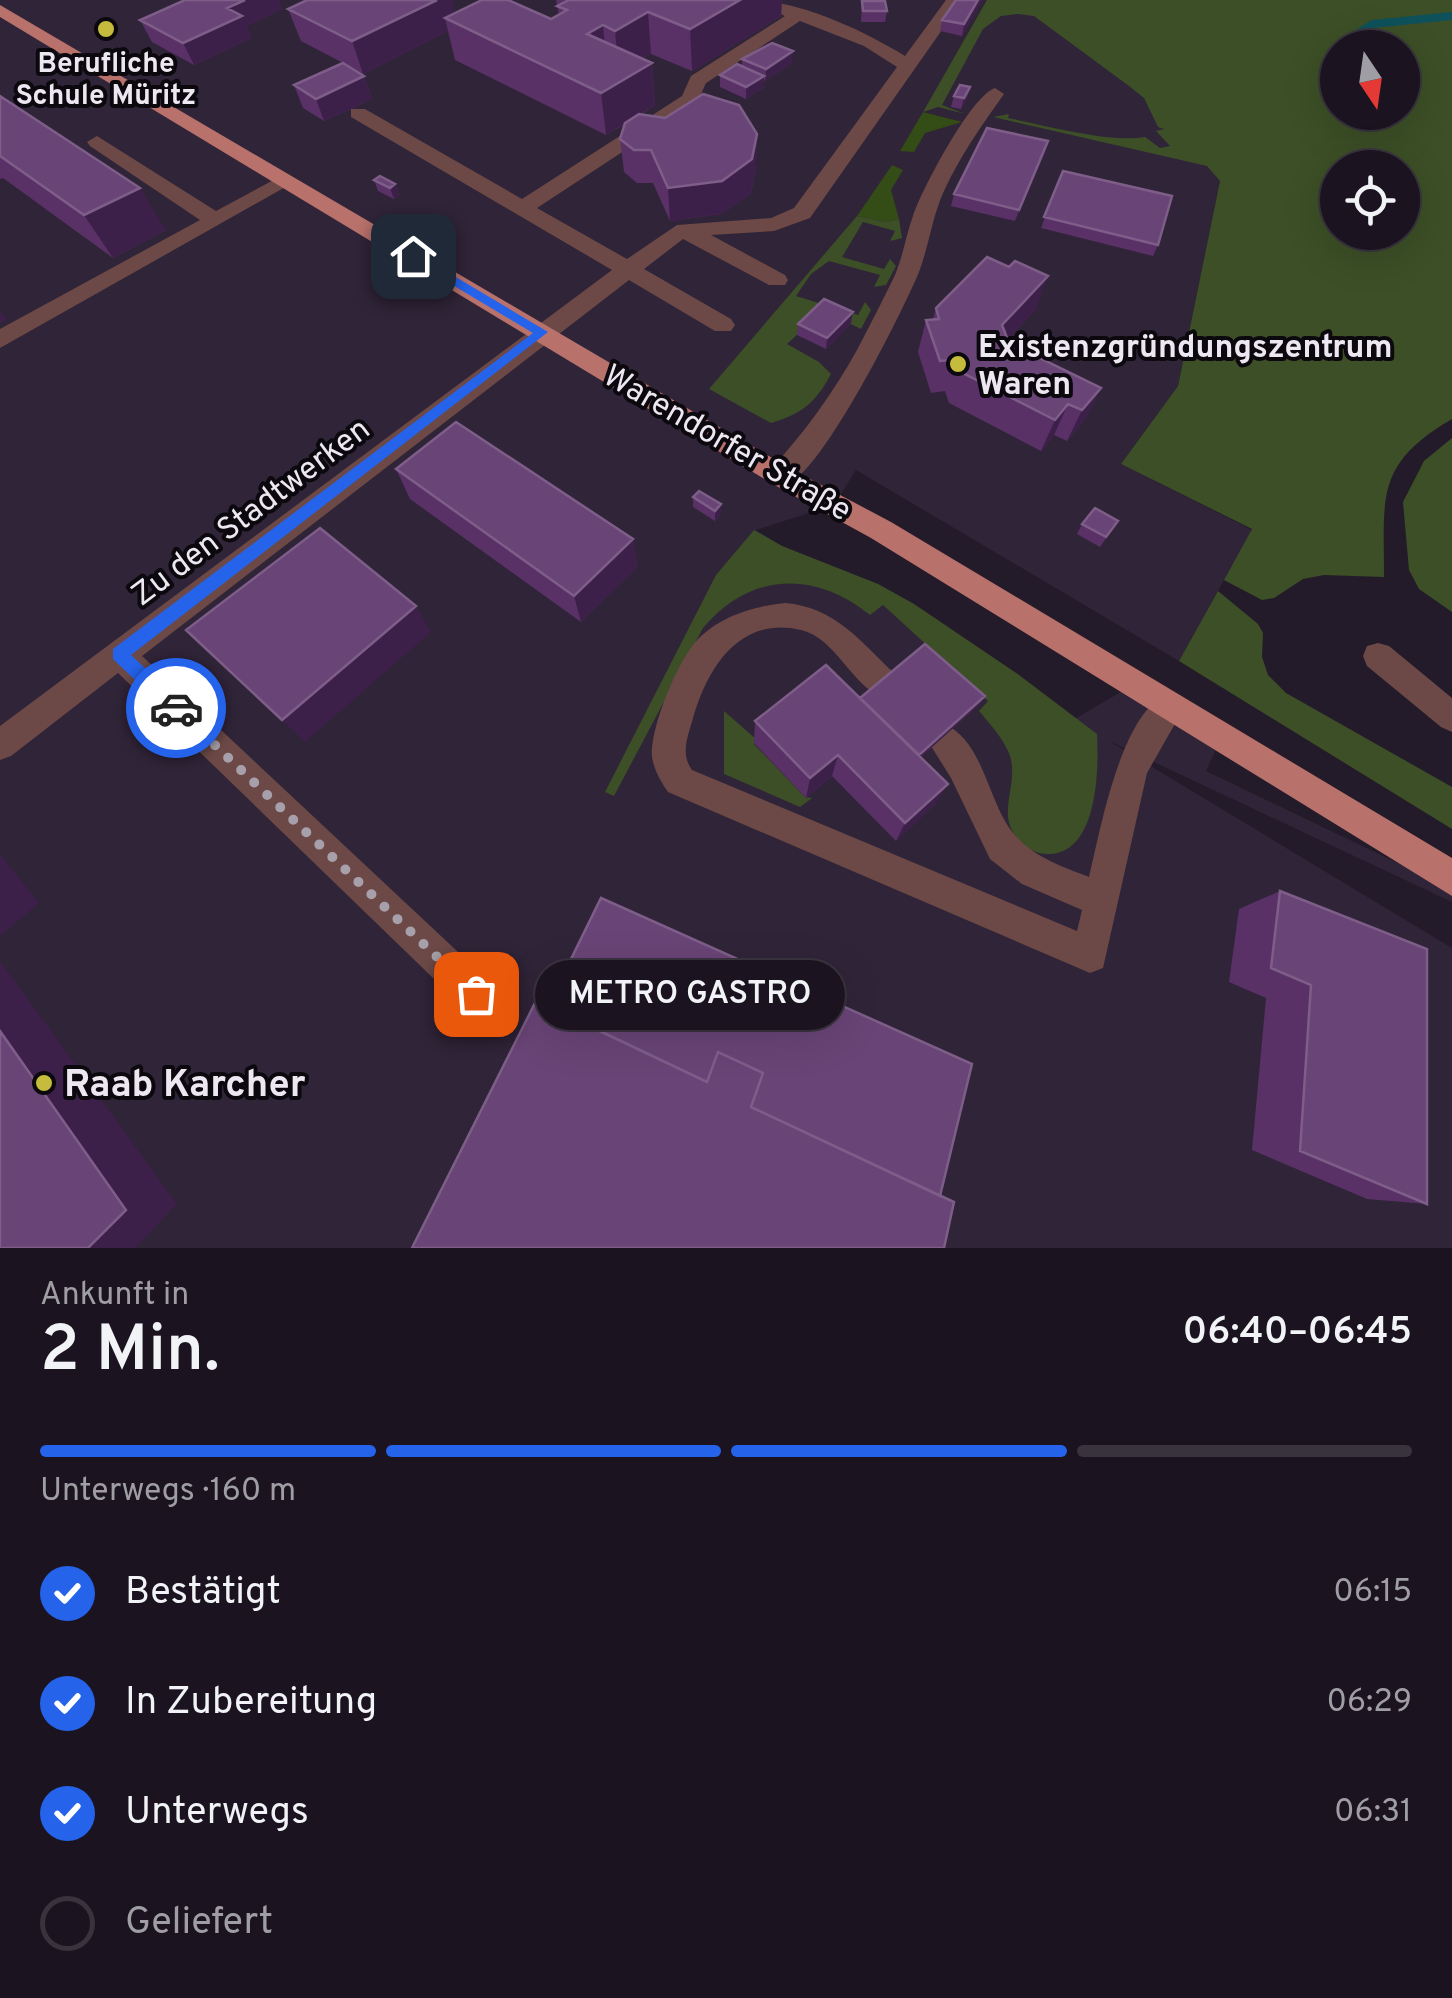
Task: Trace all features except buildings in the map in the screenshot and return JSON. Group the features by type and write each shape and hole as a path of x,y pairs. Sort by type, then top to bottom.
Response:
{"main road":[{"name":"Warendorfer Straße","path":"0,10 782,476 881,530 1452,878"}],"street":[{"path":"760,0 797,9 870,42 906,64"},
{"path":"685,230 774,224 802,213 954,0"},
{"path":"522,208 690,99 698,80 797,9"},
{"path":"782,476 822,430 908,270 926,208 940,179 963,135 995,94"},
{"path":"358,113 724,325"},
{"path":"97,142 215,220"},
{"path":"0,340 286,180"},
{"path":"685,230 777,280"},
{"name":"Zu den Stadtwerken","path":"0,745 542,332 685,230"},
{"path":"884,684 819,622 795,616 768,617 732,630 700,659 685,690 667,753 670,769 680,780 1090,956 1132,768 1168,708"},
{"path":"119,654 476,994"},
{"path":"1378,656 1452,716"},
{"path":"942,738 965,764 988,821 1016,860 1102,900"}],"shaded area":[{"path":"0,0 1021,0 1150,94 1220,181 1178,386 1121,464 1252,530 1179,661 856,470 834,505 756,530 782,546 878,584 914,604 1019,675 1073,720 1131,686 1221,738 1206,771 1452,889 1452,902 1109,741 1452,948 1452,1248 0,1248"}],"green space":[{"path":"987,0 1452,0 1452,419 1409,451 1389,485 1384,577 1324,575 1303,579 1274,598 1262,600 1224,580 1252,529 1121,464 1178,386 1220,181 1207,166 993,117 1009,114 1008,118 1060,129 1114,138 1145,137 1160,148 1170,146 1156,131 1164,129 1158,127 1144,98 1034,16 1018,14 1001,16 983,29 942,105 965,114 938,107 923,112"},
{"path":"923,112 962,122 925,133 914,152 900,151"},
{"path":"892,165 903,170 891,190 899,219 886,222 857,216"},
{"path":"857,216 886,222 899,219 902,238 890,241 895,231 863,222 842,257 884,269 890,259 896,266 886,285 874,287 880,275 829,261 811,274 796,296 858,315 865,302 871,310 861,329 823,311 787,344 819,362 831,374 820,392 800,411 771,423 709,389"},
{"path":"1452,438 1452,612 1419,589 1409,570 1403,502 1424,461"},
{"path":"754,530 782,546 878,584 914,604 1097,734 1096,786 1087,824 1078,839 1067,849 1051,854 1036,852 1020,842 1008,819 1010,756 979,711 988,701 883,605 870,615 849,600 805,585 762,587 741,596 703,628 614,796 605,792 716,575"},
{"path":"1218,591 1258,624 1263,633 1262,657 1268,675 1286,693 1452,787 1452,829 1179,661"},
{"path":"724,711 757,740 754,744 805,797 812,798 800,807 724,774"}],"waterway":[{"path":"1363,30 1373,24 1452,16"}],"way so far":[{"path":"176,708 476,994"}],"place":[{"name":"Berufliche Schule Müritz","path":"106,29"},
{"name":"Existenzgründungszentrum Waren","path":"958,364"},
{"name":"METRO GASTRO","path":"476,994"},
{"name":"Raab Karcher","path":"44,1083"}],"route":[{"path":"176,708 119,654 542,332 413,256"}]}
